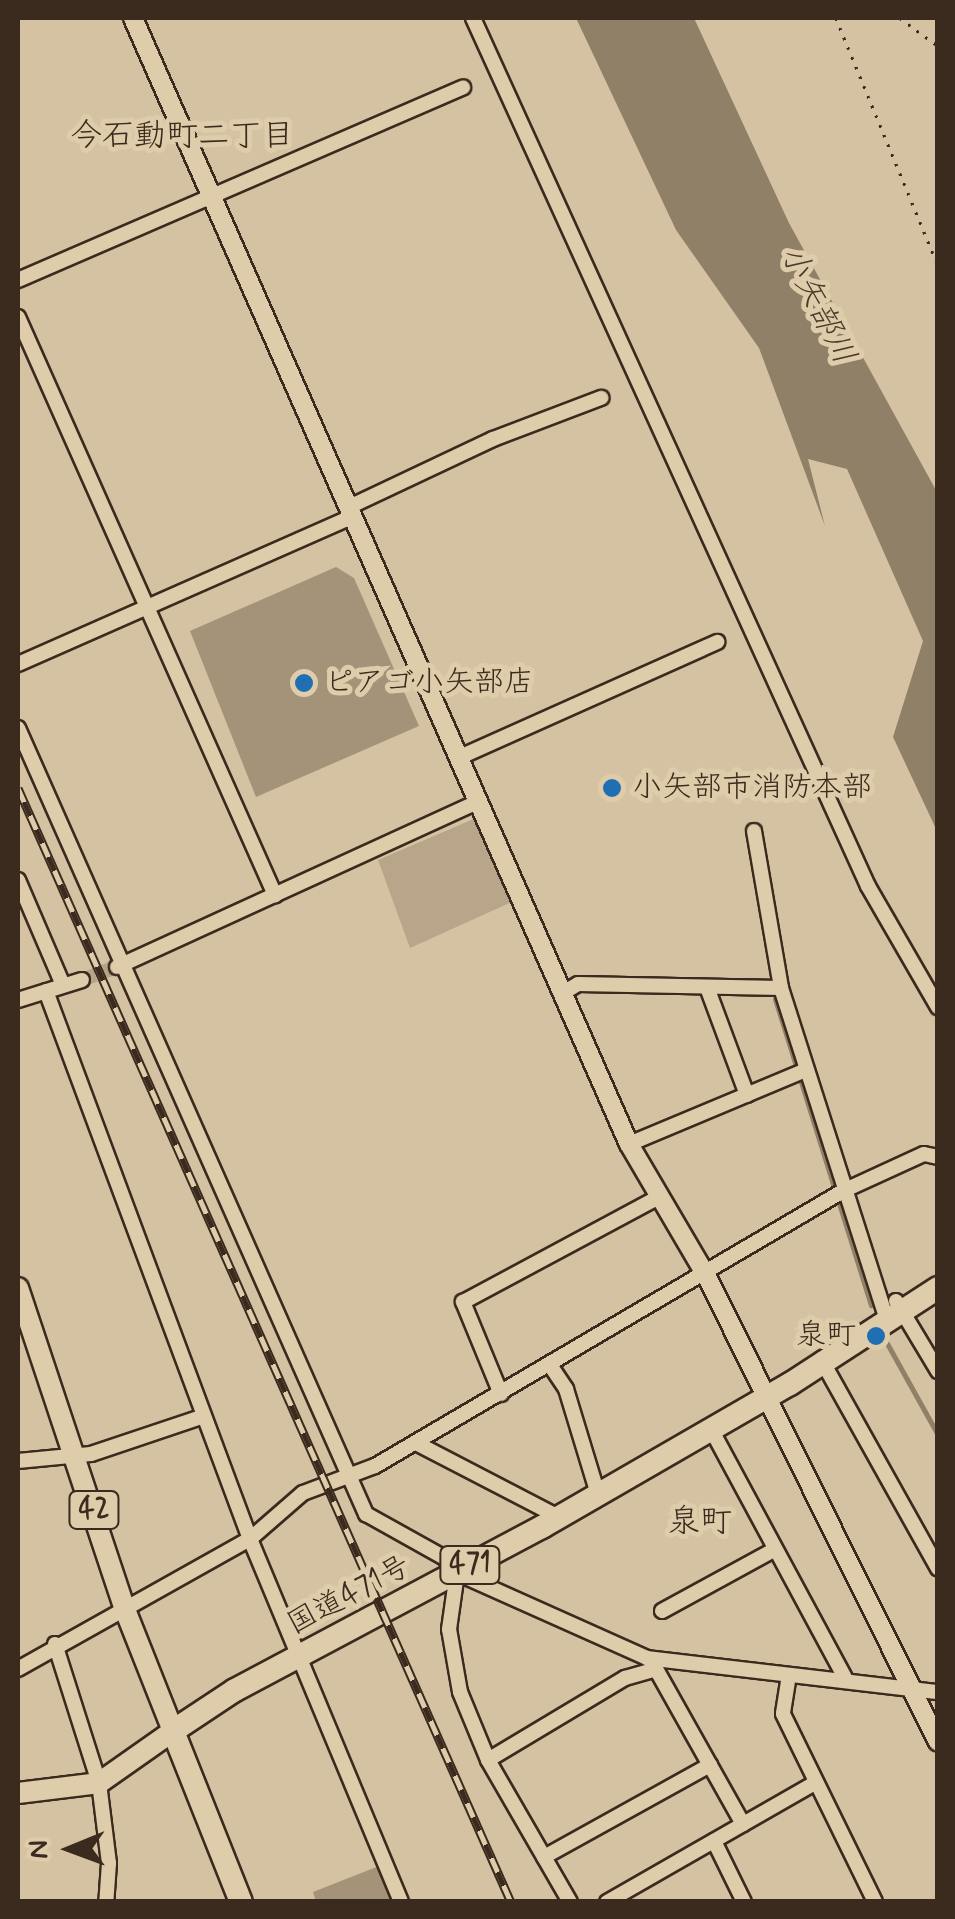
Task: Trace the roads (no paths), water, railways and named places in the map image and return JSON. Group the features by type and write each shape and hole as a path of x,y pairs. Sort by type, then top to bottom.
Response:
{"highway":[{"name":"国道471号","path":"173,1731 297,1656 457,1573 711,1429 891,1311 938,1274"},
{"name":"国道471号","path":"891,1311 938,1288"},
{"path":"173,1731 241,1902"}],"main road":[{"name":"42","path":"18,1288 76,1451 124,1607 173,1731"},
{"path":"18,1793 99,1783 173,1731"}],"street":[{"path":"133,18 629,1144 706,1275 938,1742"},
{"path":"473,18 868,886 938,1008"},
{"path":"18,280 463,87"},
{"path":"18,317 275,895"},
{"path":"18,664 351,512 493,438 601,398"},
{"path":"460,757 716,642"},
{"path":"18,728 119,966 346,1477 366,1514 445,1558 457,1573 646,1658 938,1692"},
{"path":"119,966 479,801"},
{"path":"754,831 781,988 843,1191 891,1311 938,1371"},
{"path":"18,880 63,984"},
{"path":"18,1000 82,980"},
{"path":"563,992 578,984 708,990 781,988"},
{"path":"708,990 747,1094"},
{"path":"46,991 250,1539 401,1902"},
{"path":"629,1144 806,1070"},
{"path":"18,1669 55,1644 250,1539 303,1493 416,1443 843,1191 924,1154 938,1157"},
{"path":"501,1394 464,1302 658,1198"},
{"path":"821,1358 938,1568"},
{"path":"550,1365 566,1389 598,1494"},
{"path":"18,1461 76,1451 91,1454 204,1416"},
{"path":"711,1429 846,1680"},
{"path":"416,1443 559,1516"},
{"path":"662,1611 774,1550"},
{"path":"457,1573 452,1662 488,1760 570,1902"},
{"path":"55,1644 99,1783 109,1862 106,1902"},
{"path":"488,1760 625,1678 656,1669 743,1824"},
{"path":"789,1675 783,1714 876,1902"},
{"path":"544,1856 710,1764"},
{"path":"612,1900 814,1783"},
{"path":"714,1841 744,1902"}],"water":[{"name":"小矢部川","path":"576,18 694,18 789,223 937,492 937,831 893,737 923,641 847,469 808,459 825,526 759,348 676,230"}],"waterway":[{"path":"775,999 871,1305"},
{"path":"884,1338 938,1435"}],"tunnel":[{"path":"82,980 116,967"}],"railway":[{"path":"18,788 511,1902"}],"place":[{"name":"ピアゴ小矢部店","path":"304,683"},
{"name":"小矢部市消防本部","path":"612,788"},
{"name":"泉町","path":"876,1336"}],"district":[{"name":"今石動町二丁目","path":"182,136"},
{"name":"泉町","path":"700,1522"}]}
